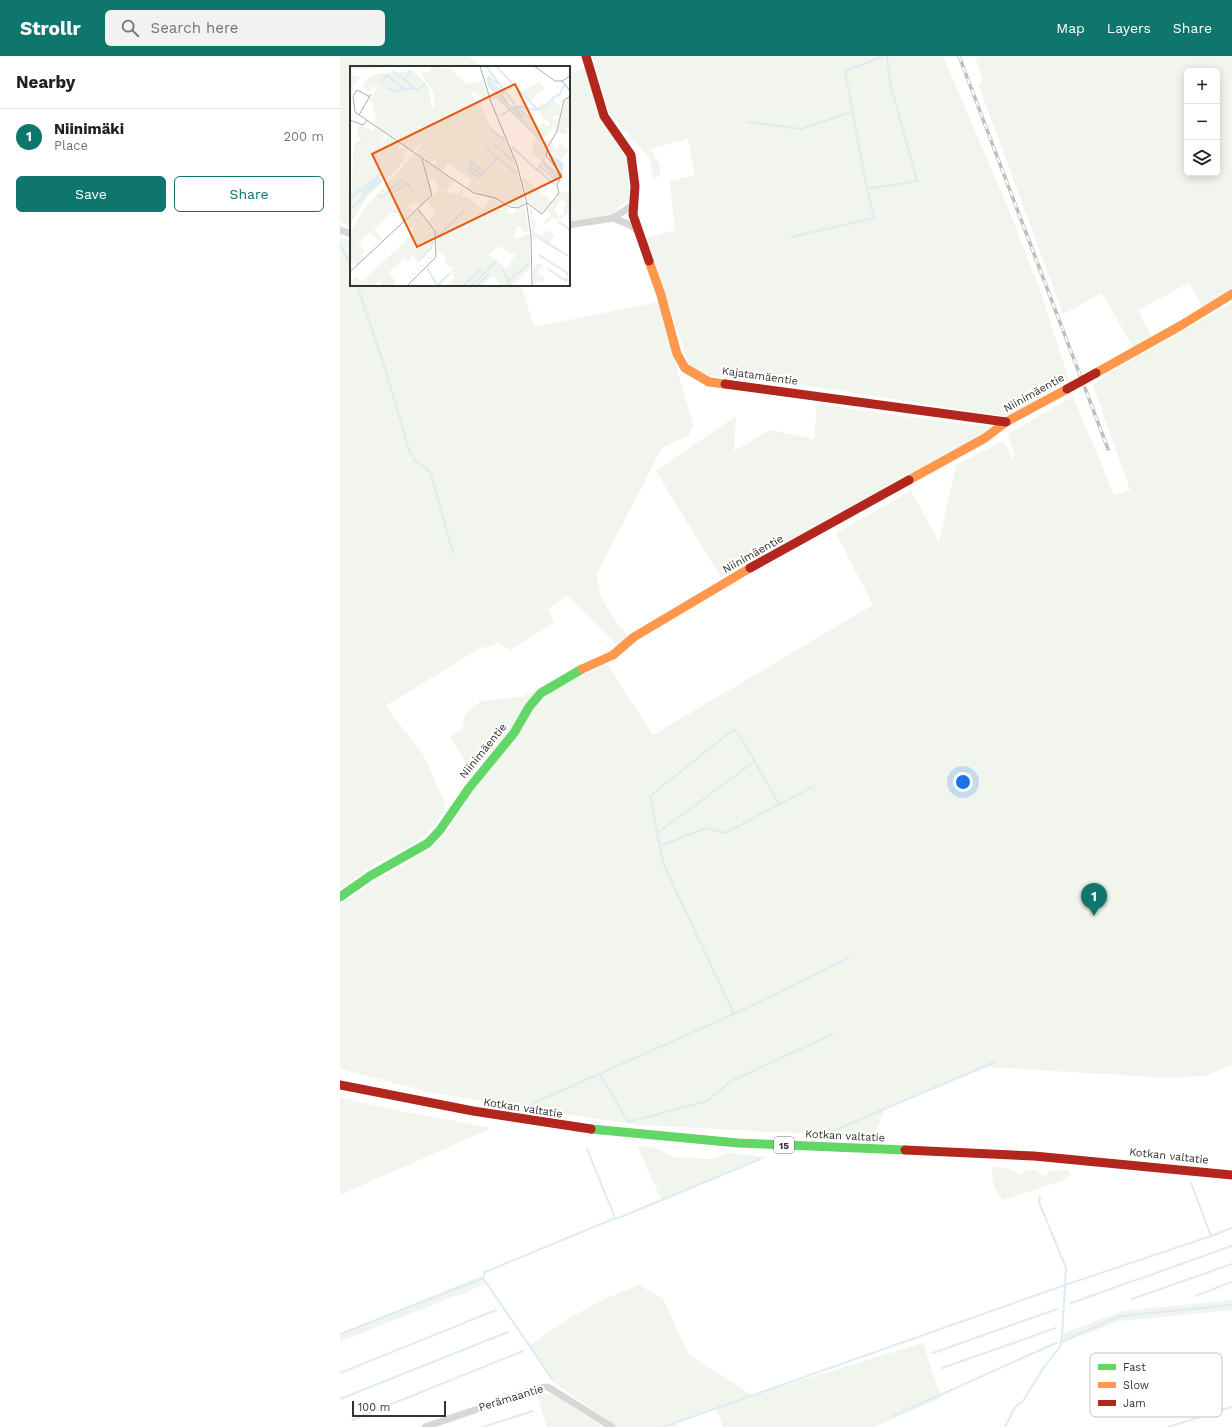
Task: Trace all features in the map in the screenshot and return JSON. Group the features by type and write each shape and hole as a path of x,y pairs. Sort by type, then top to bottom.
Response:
{"main road":[{"name":"Kajatamäentie","path":"586,56 604,116 631,155 635,178 633,215 660,295 677,354 686,368 698,377 709,382 1006,422"},
{"name":"Niinimäentie","path":"340,896 370,876 428,843 440,830 456,805 514,733 529,707 541,693 554,684 595,662 613,655 634,637 655,626 745,571 985,438 1006,422 1180,326 1232,294"},
{"name":"Kotkan valtatie","path":"340,1084 437,1105 522,1121 616,1132 723,1142 1034,1156 1121,1163 1232,1176"}],"street":[{"path":"570,225 613,218 633,205"},
{"path":"613,218 630,225 640,232"},
{"path":"340,230 350,234"},
{"name":"Perämaantie","path":"425,1427 539,1388 548,1387 612,1427"}],"shaded area":[{"path":"340,56 469,56 481,66 350,66 350,227 340,222"},
{"path":"592,56 943,56 1006,203 1039,287 1069,380 1015,413 1003,416 810,386 716,377 701,373 689,365 646,238 675,230 670,181 695,175 688,139 651,149 660,165 660,175 654,180 650,159 609,113"},
{"path":"975,56 1232,56 1232,289 1203,308 1189,283 1138,310 1152,337 1133,347 1102,293 1063,314 979,86 983,80"},
{"path":"586,68 627,159 629,171 629,199 612,214 570,221 570,73"},
{"path":"340,237 350,242 350,286 521,286 534,327 658,302 693,425 689,435 662,448 597,573 603,600 607,608 629,638 618,646 567,595 547,610 555,622 510,650 499,643 479,649 385,706 423,754 446,806 432,828 424,836 415,843 383,859 340,889"},
{"path":"1232,303 1232,1065 1204,1076 1170,1078 989,1067 886,1107 873,1137 640,1125 503,1105 426,1091 340,1069 340,905 377,880 423,854 444,836 471,792 537,704 554,689 606,663 653,735 873,605 836,533 911,491 939,542 956,465 1002,442 1006,445 1012,460 1014,452 1008,434 1073,396 1114,495 1130,490 1093,385 1113,371"},
{"path":"817,404 961,424 994,426 992,431 957,448 721,578 656,471 736,416 734,451 770,430 814,439"},
{"path":"543,685 528,703 512,730 472,772 450,737 462,730 465,714 481,701 522,697"},
{"path":"340,1097 380,1107 492,1128 340,1195"},
{"path":"637,1146 658,1148 673,1157 712,1159 726,1153 767,1157 662,1201"},
{"path":"993,1167 1007,1168 1020,1175 1026,1170 1036,1170 1043,1176 1050,1171 1068,1170 1071,1175 1064,1180 1003,1200 998,1194 994,1185 992,1176"},
{"path":"481,1276 486,1284 340,1342 340,1334"},
{"path":"639,1285 663,1299 689,1355 752,1395 923,1343 941,1398 874,1427 723,1427 716,1407 676,1422 678,1427 617,1427 552,1381 530,1345 571,1317 604,1299"},
{"path":"1232,1300 1232,1310 1120,1321 1062,1343 1064,1333 1123,1311"},
{"path":"536,1393 552,1394 604,1427 547,1427"}],"waterway":[{"path":"791,237 874,218 867,189 845,71 884,56"},
{"path":"867,189 917,181 890,83 887,56"},
{"path":"748,122 801,129 851,112"},
{"path":"340,244 350,265"},
{"path":"357,286 385,368 409,450 416,462 425,467 431,474 453,553"},
{"path":"734,1014 663,863 650,796 734,729 743,741 779,804"},
{"path":"657,833 754,762"},
{"path":"660,846 706,828 725,833 814,786"},
{"path":"523,1110 536,1102 734,1014 849,958"},
{"path":"600,1074 628,1122 707,1101 731,1081 833,1034"},
{"path":"826,1134 997,1061"},
{"path":"587,1149 614,1215 613,1219"},
{"path":"552,1379 483,1278 485,1272 760,1159"},
{"path":"663,1427 1065,1285 1211,1236 1191,1183"},
{"path":"1005,1427 1015,1407 1023,1401 1044,1367 1060,1347 1062,1337 1066,1268 1039,1202 1040,1197"},
{"path":"1211,1236 1232,1228"},
{"path":"1071,1303 1232,1246"},
{"path":"1132,1299 1232,1264"},
{"path":"340,1334 483,1278"},
{"path":"1195,1296 1232,1282"},
{"path":"1061,1342 1120,1316 1232,1305"},
{"path":"933,1353 1057,1309"},
{"path":"340,1373 496,1310"},
{"path":"942,1368 1056,1328"},
{"path":"340,1399 508,1332"},
{"path":"893,1416 1056,1343"},
{"path":"352,1420 523,1351"},
{"path":"1222,1410 1232,1407"},
{"path":"483,1427 533,1411"},
{"path":"1168,1427 1200,1417"}],"railway":[{"path":"959,56 1108,449"}],"traffic: fast":[{"path":"340,897 370,876 428,843 440,830 469,788 514,733 529,707 541,693 582,669"},
{"path":"591,1129 738,1143 905,1150"}],"traffic: slow":[{"path":"649,261 661,295 677,354 685,368 709,382 725,384"},
{"path":"1096,373 1180,326 1232,294"},
{"path":"909,480 985,438 1006,422 1067,389"},
{"path":"582,669 613,655 634,637 750,568"}],"traffic: jam":[{"path":"586,56 604,116 631,155 635,186 633,215 649,261"},
{"path":"1067,389 1096,373"},
{"path":"725,384 1006,422"},
{"path":"750,568 909,480"},
{"path":"340,1085 473,1111 591,1129"},
{"path":"905,1150 1034,1156 1232,1175"}],"place":[{"name":"Niinimäki","path":"1094,916"}]}
